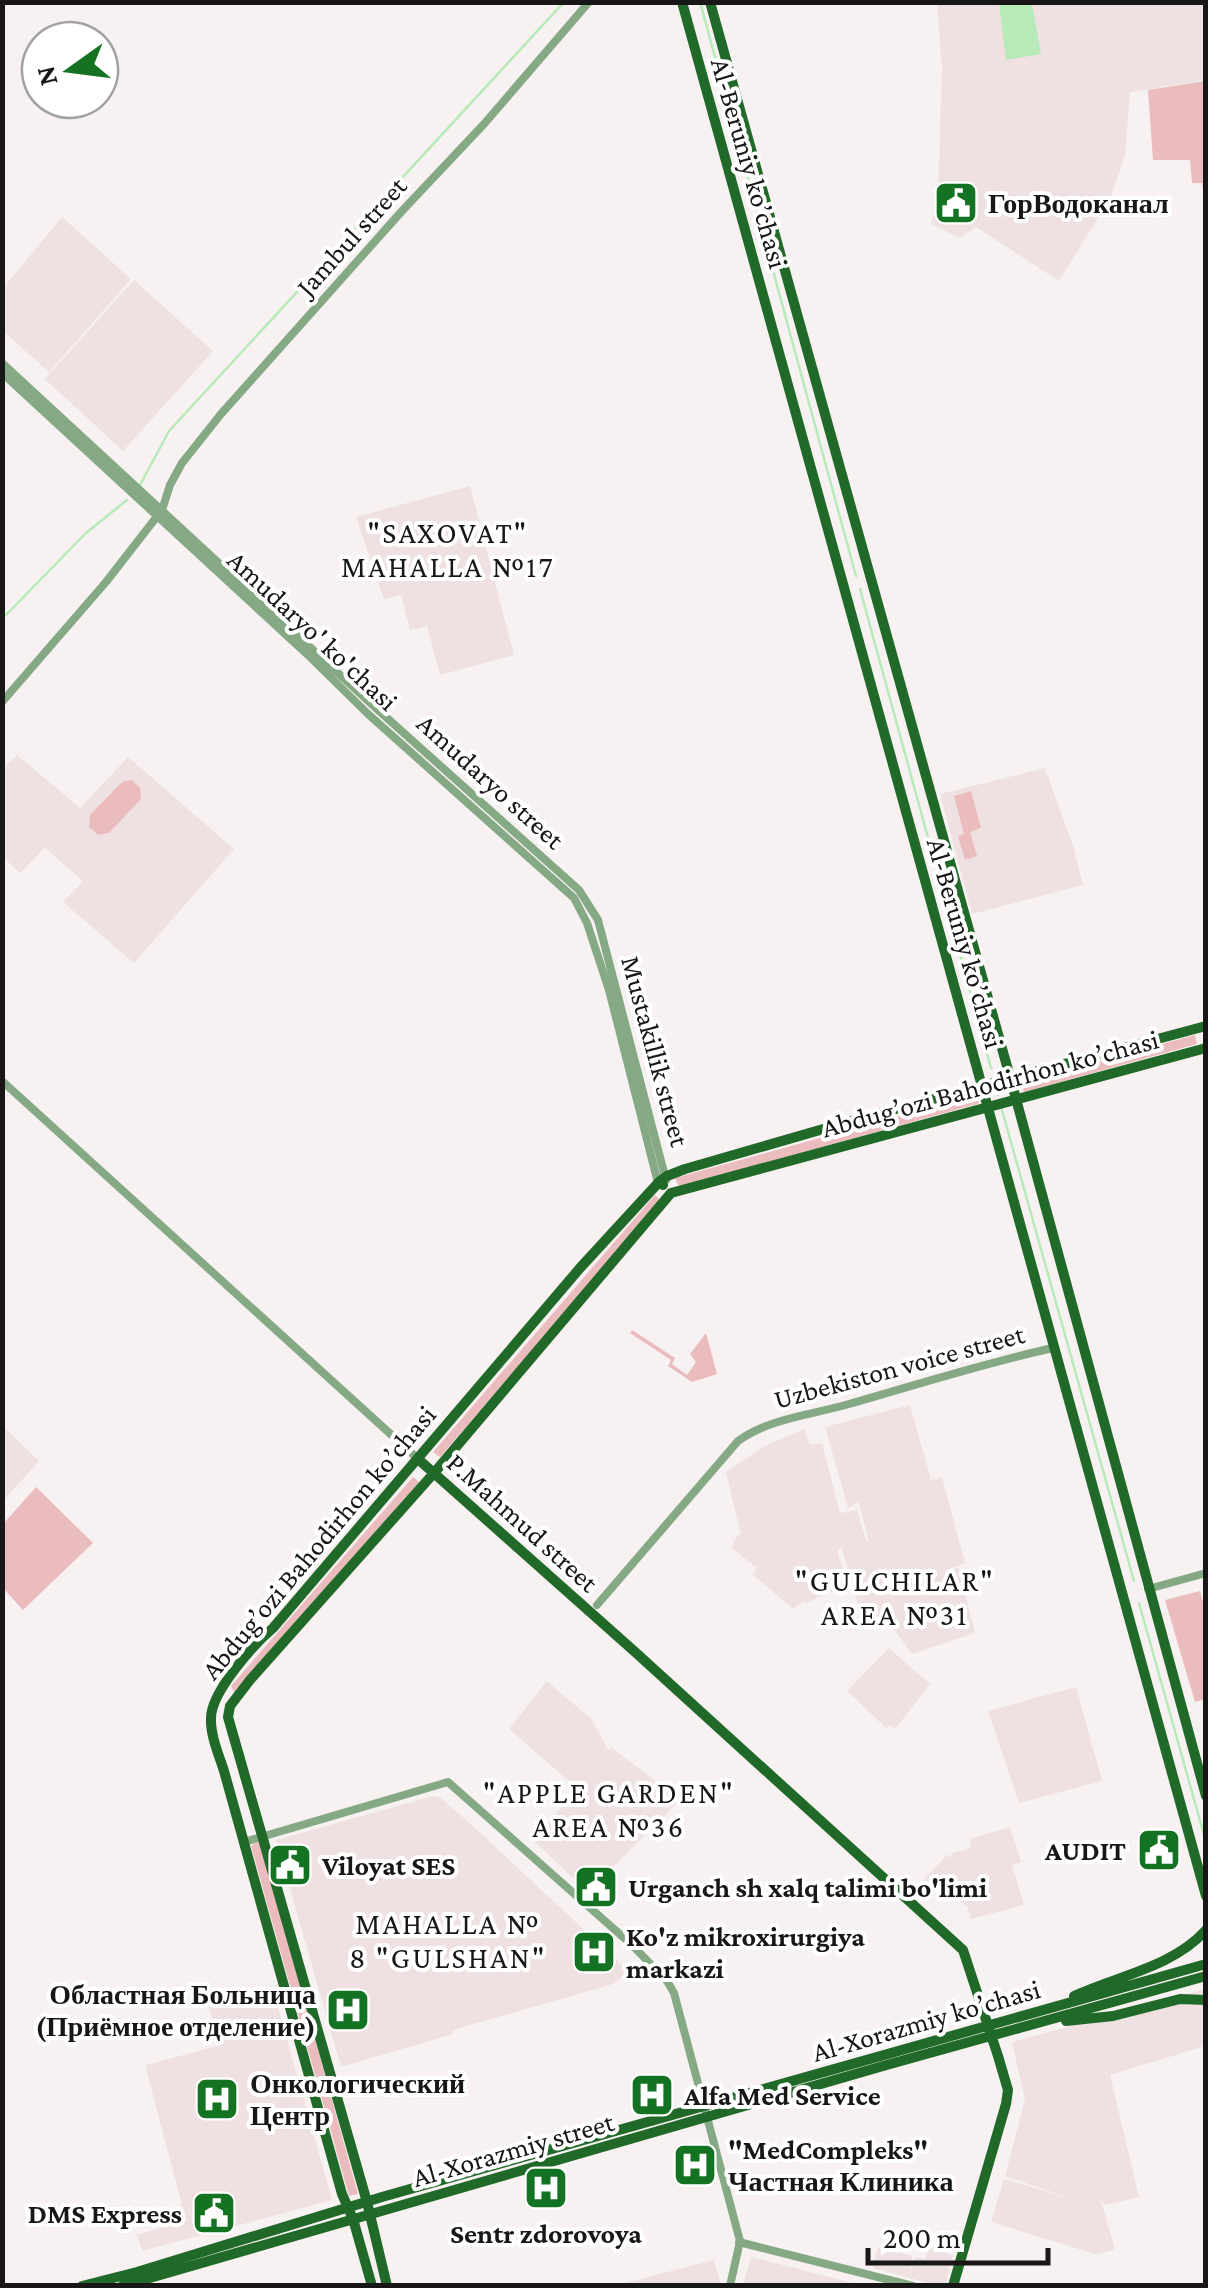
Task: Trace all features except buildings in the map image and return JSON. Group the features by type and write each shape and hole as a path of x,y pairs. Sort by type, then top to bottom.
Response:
{"main road":[{"name":"Al-Beruniy ko’chasi","path":"682,2 1206,1896"},
{"name":"Al-Beruniy ko’chasi","path":"710,2 1206,1796"},
{"name":"Abdug’ozi Bahodirhon ko’chasi","path":"372,2286 342,2194 210,1724 214,1700 223,1686 580,1268 663,1179 685,1169 852,1121 1206,1026"},
{"name":"Abdug’ozi Bahodirhon ko’chasi","path":"387,2286 228,1717 230,1706 671,1193 1206,1048"},
{"path":"663,1179 671,1193"},
{"name":"P.Mahmud street","path":"418,1459 963,1950 1008,2090 953,2286"},
{"path":"1122,1595 1148,1588"},
{"path":"1050,2008 1170,1957 1206,1930"},
{"name":"Al-Xorazmiy ko’chasi","path":"82,2286 351,2213 1206,1964"},
{"path":"1035,2024 1206,1976"},
{"path":"989,2026 1112,2016 1180,1999 1206,2000"},
{"path":"122,2286 351,2213"}],"street":[{"name":"Jambul street","path":"2,702 160,513 182,463 221,414 589,2"},
{"name":"Amudaryo street","path":"2,363 160,513 579,890 598,920"},
{"name":"Amudaryo' ko'chasi","path":"2,374 160,513 368,714 574,898 588,923"},
{"name":"Mustakillik street","path":"588,923 657,1179 663,1179 598,920"},
{"name":"P.Mahmud street","path":"2,1081 418,1459"},
{"name":"Uzbekiston voice street","path":"597,1605 744,1436 773,1423 1052,1348"},
{"path":"1148,1588 1206,1573"},
{"path":"214,1700 230,1706"},
{"path":"244,1842 448,1782 605,1920 667,1980 674,1993 738,2242 730,2286"},
{"path":"738,2242 914,2286"}],"shaded area":[{"path":"937,3 1205,3 1205,80 1130,92 1125,156 1110,198 1059,281 976,227 960,238 931,224 938,197 942,69"},
{"path":"999,3 1032,3 1041,54 1006,60"},
{"path":"1206,81 1205,208 1202,183 1192,183 1190,160 1153,160 1148,90"},
{"path":"62,217 131,279 49,372 3,331 3,288"},
{"path":"134,280 213,351 123,451 45,379"},
{"path":"470,486 514,655 440,675 427,626 410,630 401,595 384,599 356,517"},
{"path":"17,755 80,808 128,757 234,849 134,963 63,902 83,881 45,848 20,873 3,857 2,769"},
{"path":"1045,768 1083,885 972,914 940,794"},
{"path":"132,780 140,788 141,799 109,833 98,835 89,827 90,815 122,782"},
{"path":"971,791 981,828 970,832 977,856 965,860 958,836 964,834 954,796"},
{"path":"1195,1035 1197,1044 1024,1092 1021,1082"},
{"path":"975,1095 977,1104 681,1186 675,1178"},
{"path":"655,1195 661,1201 440,1457 433,1452"},
{"path":"632,1330 675,1358 672,1364 687,1375 696,1362 690,1354 706,1333 717,1374 692,1382 668,1366 671,1360 630,1333"},
{"path":"910,1405 931,1480 942,1477 965,1563 941,1572 959,1568 975,1633 912,1654 890,1624 880,1628 860,1610 842,1548 837,1550 847,1585 793,1609 752,1574 757,1568 732,1548 741,1535 726,1472 765,1446 804,1429 810,1445 822,1443 840,1513 857,1510 869,1541 859,1502 848,1508 825,1427"},
{"path":"3,1426 39,1461 3,1501"},
{"path":"413,1477 419,1482 234,1692 231,1686"},
{"path":"36,1487 93,1543 23,1610 3,1588 3,1524"},
{"path":"1200,1591 1205,1610 1206,1699 1195,1702 1165,1600"},
{"path":"889,1648 930,1684 895,1729 890,1725 886,1728 847,1691"},
{"path":"547,1681 592,1720 608,1750 611,1747 680,1800 588,1892 534,1841 577,1788 509,1729"},
{"path":"1076,1687 1102,1781 1019,1803 988,1711"},
{"path":"434,1796 475,1828 628,1971 613,1984 341,2067 276,1840"},
{"path":"1010,1827 1021,1862 1012,1865 1024,1905 971,1919 968,1908 941,1883 929,1894 919,1885 947,1855 951,1857 971,1848 970,1839"},
{"path":"257,1842 261,1845 358,2194 349,2196 251,1846"},
{"path":"272,1986 332,2200 142,2251 137,2235 186,2220 145,2065 218,2046 208,2003"},
{"path":"1205,1989 1205,2046 1110,2075 1139,2197 1105,2205 1101,2200 1115,2250 1095,2254 991,2222 1004,2179 1075,2200 1005,2176 1025,2100 1012,2042"},
{"path":"878,2247 912,2256 909,2276 915,2257 925,2259 929,2248 953,2255 945,2285 873,2268"},
{"path":"751,2257 861,2285 743,2285"},
{"path":"714,2260 721,2285 617,2285"}],"waterway":[{"path":"140,485 169,431 564,2"},
{"path":"700,2 856,576"},
{"path":"2,619 86,533 127,500"},
{"path":"860,589 991,1068"},
{"path":"997,1090 998,1095"},
{"path":"1002,1110 1134,1581"},
{"path":"1139,1603 1206,1842"}],"place":[{"name":"ГорВодоканал","path":"956,203"},
{"name":"AUDIT","path":"1159,1850"},
{"name":"Viloyat SES","path":"290,1865"},
{"name":"Urganch sh xalq talimi bo'limi","path":"596,1887"},
{"name":"Ko'z mikroxirurgiya markazi","path":"594,1952"},
{"name":"Областная Больница (Приёмное отделение)","path":"348,2010"},
{"name":"Alfa Med Service","path":"652,2095"},
{"name":"Онкологический Центр","path":"217,2099"},
{"name":"\"MedCompleks\" Частная Клиника","path":"695,2165"},
{"name":"Sentr zdorovoya","path":"546,2188"},
{"name":"DMS Express","path":"214,2213"}],"district":[{"name":"\"SAXOVAT\" MAHALLA №17","path":"448,550"},
{"name":"\"GULCHILAR\" AREA №31","path":"895,1598"},
{"name":"\"APPLE GARDEN\" AREA №36","path":"609,1810"},
{"name":"MAHALLA № 8 \"GULSHAN\"","path":"448,1941"}]}
